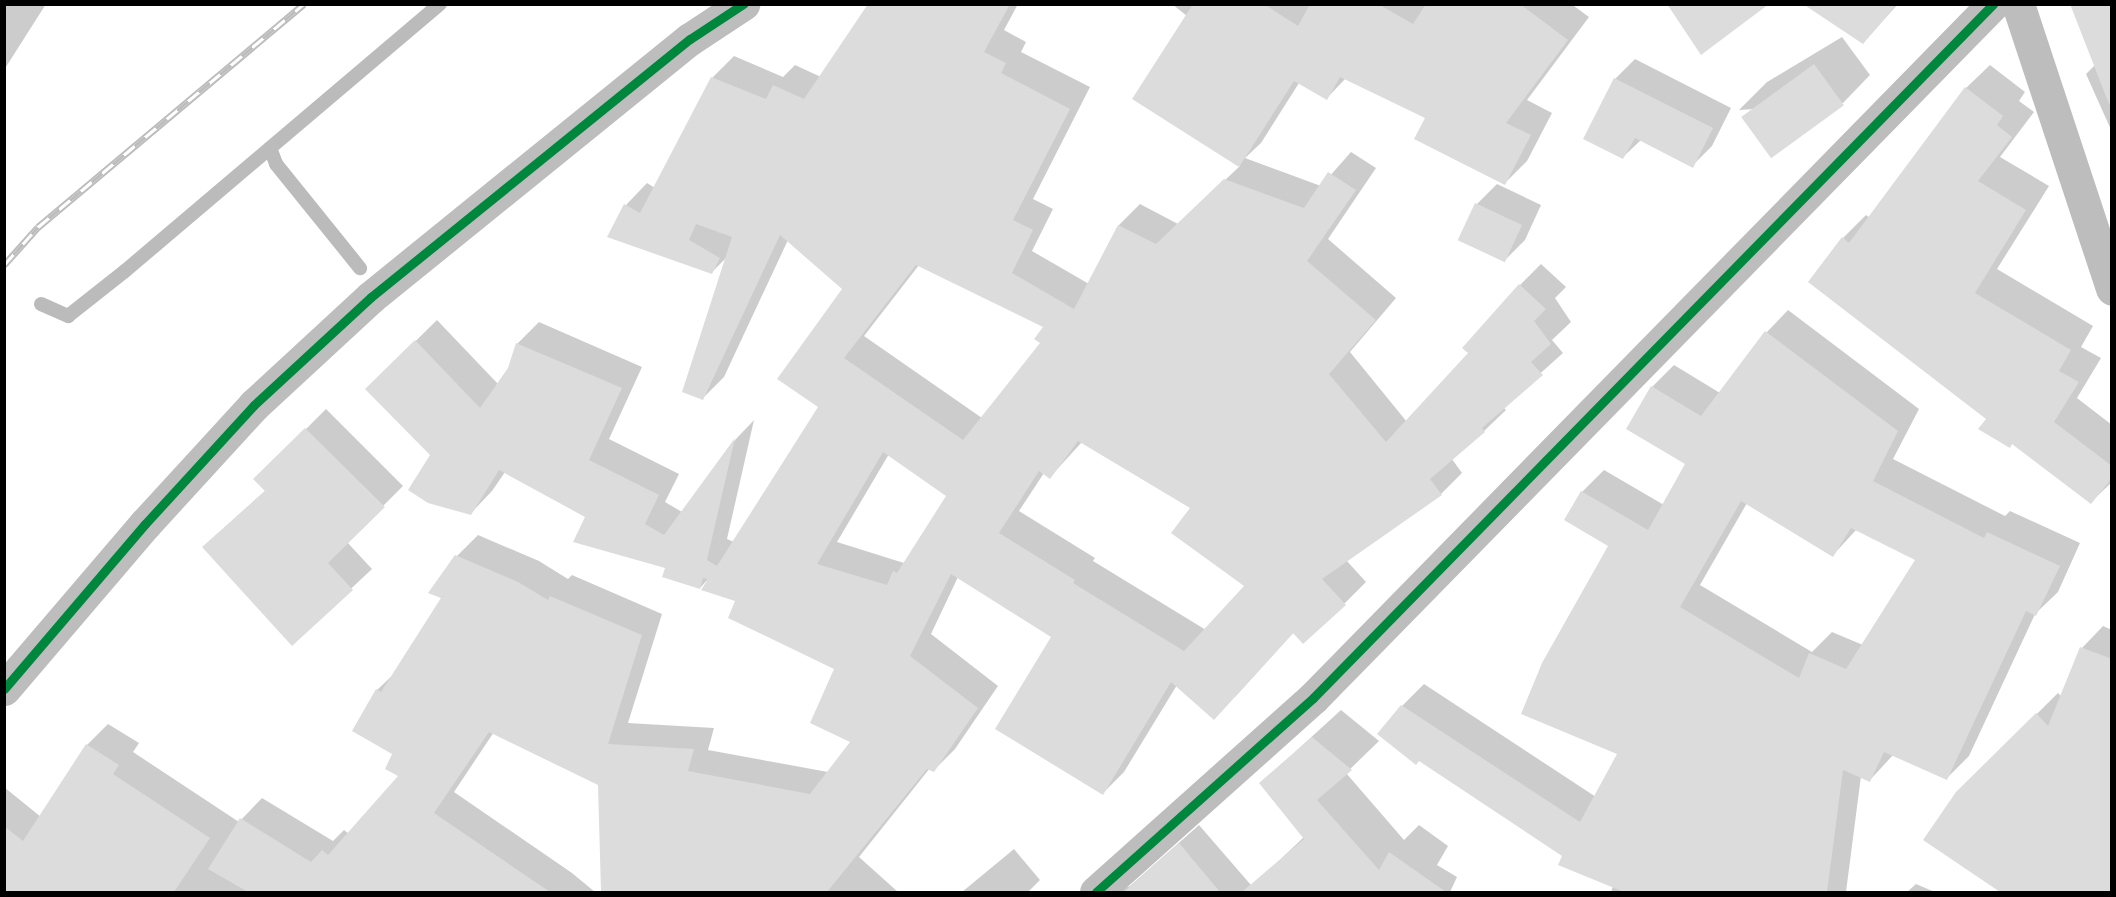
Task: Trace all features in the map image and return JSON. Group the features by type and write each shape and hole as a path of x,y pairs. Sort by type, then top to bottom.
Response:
{"street":[{"path":"4,689 145,524 254,405 371,297 690,39 743,4"},
{"path":"1096,892 1313,698 1993,4"},
{"path":"2018,4 2112,289"}],"building":[{"path":"868,4 1010,4 984,52 1006,63 1001,73 1070,109 1013,220 1033,230 1012,273 1074,309 1118,225 1156,244 1224,179 1304,208 1328,172 1356,190 1307,261 1376,320 1329,374 1386,442 1468,353 1462,348 1519,284 1546,309 1534,321 1551,344 1531,362 1543,375 1482,428 1485,432 1430,479 1442,495 1322,579 1346,605 1303,644 1293,633 1214,720 1171,682 1103,795 995,729 1051,637 951,574 910,656 978,708 934,772 927,769 827,892 601,892 598,785 489,732 434,813 550,892 248,892 208,869 240,818 311,862 322,850 328,855 398,776 385,769 392,754 352,731 376,689 381,692 441,598 428,593 455,555 518,582 548,600 550,596 642,635 608,744 694,749 688,771 810,794 850,742 810,723 834,669 728,618 735,601 701,590 708,579 703,578 700,589 662,577 665,568 573,542 585,517 499,470 471,515 428,503 408,490 430,455 365,389 415,340 480,408 508,368 516,343 622,388 589,460 659,495 645,524 664,535 735,438 707,560 717,566 818,407 777,379 842,289 780,235 703,400 682,392 732,237 696,224 689,240 720,258 712,274 607,237 624,204 640,213 711,77 766,99 773,85 804,99","holes":["916,265 1043,327 1034,339 1040,343 963,440 844,358","1078,441 1190,508 1171,533 1244,586 1184,651 1073,583 1075,580 999,533 1039,471 1050,479","883,452 946,496 897,573 893,571 887,585 817,564"]},
{"path":"1193,4 1264,4 1298,26 1310,4 1378,4 1413,24 1426,4 1520,4 1568,40 1506,123 1531,135 1505,185 1414,139 1425,118 1340,77 1327,100 1294,81 1239,167 1132,99"},
{"path":"1667,4 1769,4 1701,55"},
{"path":"1803,4 1897,4 1863,44"},
{"path":"2070,4 2112,4 2112,104 2109,104"},
{"path":"1814,64 1844,105 1771,158 1741,117"},
{"path":"1614,78 1713,128 1693,168 1635,138 1623,159 1583,139"},
{"path":"1965,87 2003,116 1997,125 2012,137 1978,181 2026,210 1975,293 2071,350 2059,371 2079,382 2054,422 2112,466 2112,478 2091,504 2012,444 2010,448 1978,429 1986,419 1808,282 1842,237 1849,243"},
{"path":"1475,203 1522,225 1505,262 1458,240"},
{"path":"1765,331 1898,431 1873,481 1984,538 1987,532 2060,566 2036,616 2026,611 1947,780 1884,752 1870,782 1843,770 1827,892 1624,892 1558,865 1562,856 1419,761 1416,765 1377,734 1401,705 1580,822 1617,754 1521,714 1542,663 1608,546 1564,520 1581,491 1648,530 1685,464 1626,429 1651,386 1701,416","holes":["1741,501 1833,557 1851,528 1915,560 1846,669 1809,653 1799,678 1680,607"]},
{"path":"305,428 385,507 328,563 353,590 292,646 202,547 265,491 253,479"},
{"path":"2080,647 2112,659 2112,892 2000,892 1923,840 1956,792 2036,713 2048,726"},
{"path":"1312,737 1352,770 1317,800 1379,870 1389,852 1446,892 1242,892 1304,839 1259,783"},
{"path":"86,744 119,765 113,774 210,838 174,892 4,892 4,826 23,841"},
{"path":"1179,843 1220,892 1124,892"}],"waterway":[{"path":"41,304 68,316 125,271 440,4"},
{"path":"270,148 276,164 360,268"}],"railway":[{"path":"4,265 38,227 304,4"}],"cycle path":[{"path":"4,689 145,524 254,405 371,297 690,39 743,4"},
{"path":"1096,892 1313,698 1993,4"}]}
